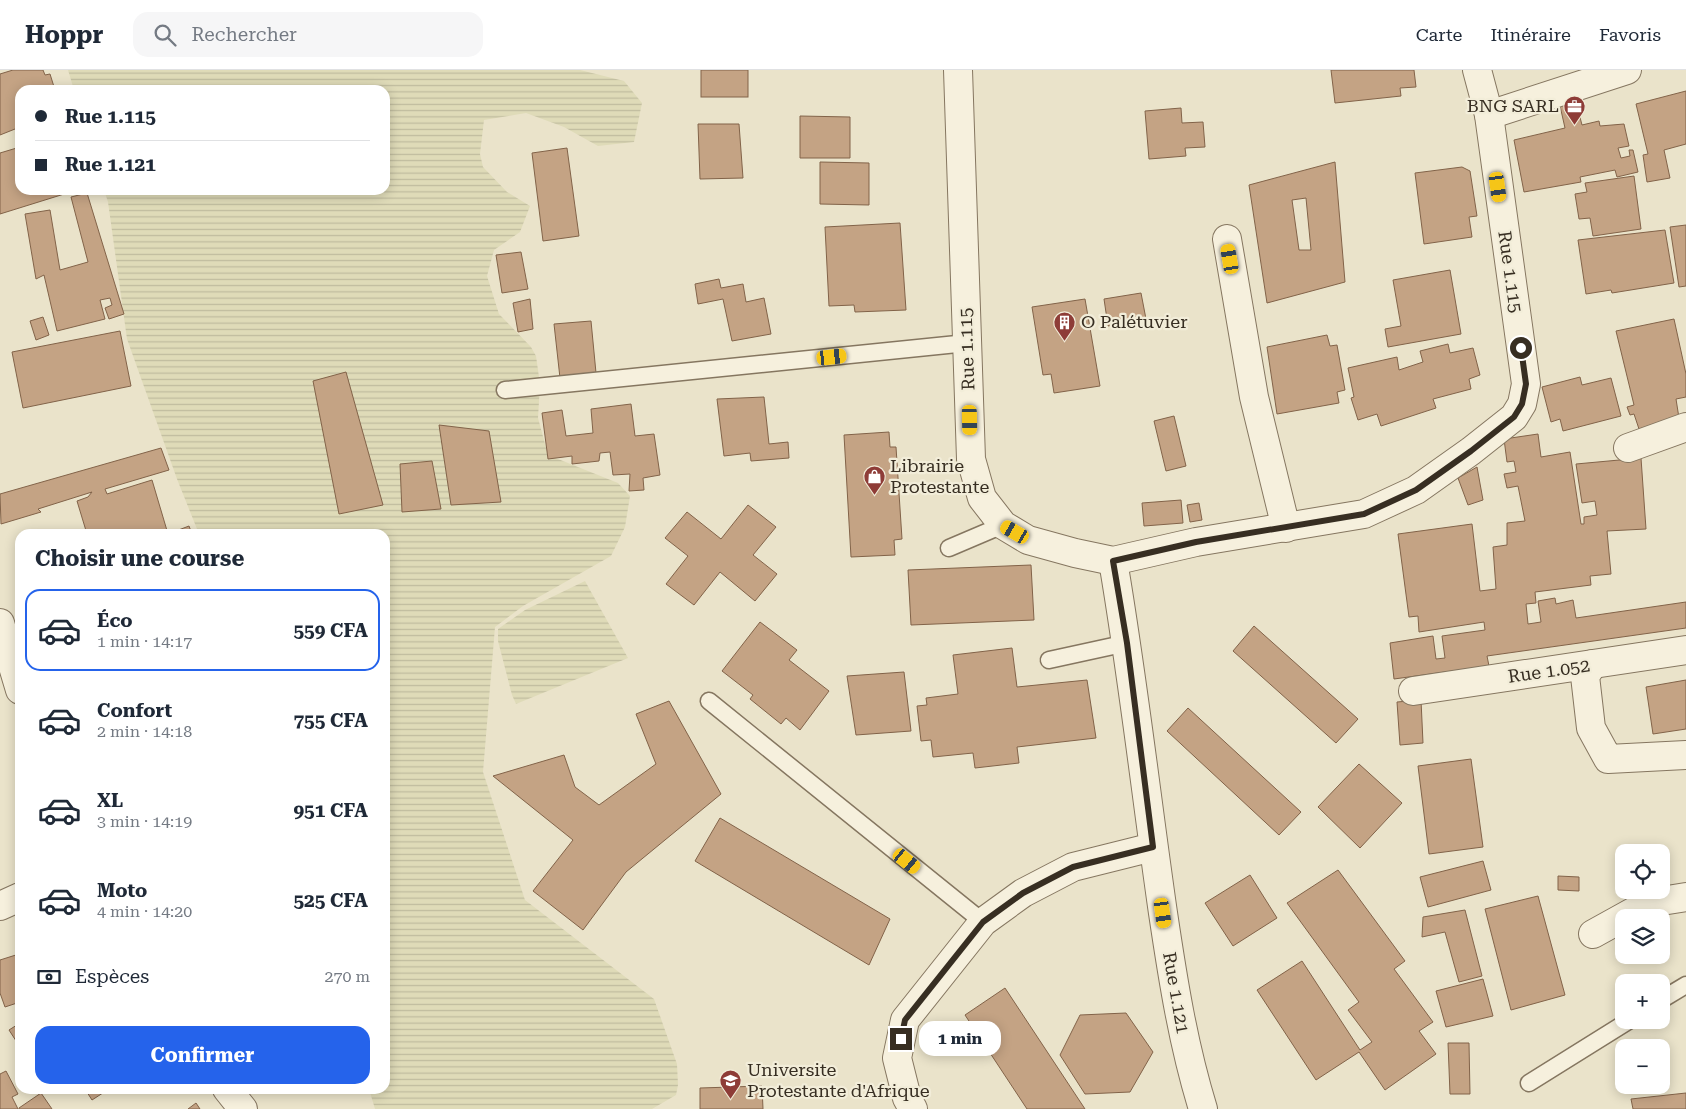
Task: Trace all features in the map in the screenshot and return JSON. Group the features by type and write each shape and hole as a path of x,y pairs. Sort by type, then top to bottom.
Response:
{"street":[{"name":"Rue 1.115","path":"958,70 971,459 982,498 1003,525 1028,540 1113,561 1196,542 1364,514 1416,490 1471,451 1514,417 1522,404 1526,384 1489,115 1477,70"},
{"path":"1489,115 1627,70"},
{"path":"1227,239 1254,396 1286,528"},
{"path":"1628,448 1686,427"},
{"name":"Rue 1.121","path":"1113,561 1127,643 1172,978 1182,1030 1203,1109"},
{"path":"0,624 15,674"},
{"name":"Rue 1.052","path":"1413,691 1686,650"},
{"path":"1593,664 1586,676 1591,728 1608,759 1686,755"},
{"path":"913,1109 907,1098 897,1058 905,1020 983,922 1023,893 1073,867 1153,847"},
{"path":"1593,934 1649,902 1686,896"},
{"path":"0,906 15,899"},
{"path":"230,1094 243,1109"}],"lane":[{"path":"505,390 967,343"},
{"path":"949,548 1003,525"},
{"path":"1050,660 1127,643"},
{"path":"709,701 983,922"},
{"path":"1670,995 1686,985"},
{"path":"1529,1083 1616,1029"}],"shaded area":[{"path":"68,70 580,70 624,81 642,103 634,142 598,146 564,127 526,113 484,120 480,154 483,167 507,192 530,206 520,232 494,250 487,276 499,314 531,347 536,356 540,384 538,418 548,455 618,483 630,496 625,527 611,556 523,606 495,627 483,772 525,900 654,999 677,1064 678,1085 676,1095 652,1109 375,1109 370,1094 390,1094 390,529 197,529 127,339 106,195 390,195 390,85 72,85"},
{"path":"585,581 628,658 516,704 498,641 498,629 525,610"}],"building":[{"path":"13,70 43,70 45,75 50,74 53,85 15,85 15,129 0,135 0,74"},
{"path":"701,70 748,70 748,97 701,97"},
{"path":"1331,70 1414,70 1416,87 1400,88 1401,96 1335,103"},
{"path":"1686,91 1686,144 1664,150 1670,178 1647,182 1643,155 1648,154 1636,104"},
{"path":"1574,94 1582,125 1599,121 1600,126 1624,124 1629,146 1618,148 1621,158 1630,156 1629,150 1633,150 1638,172 1617,177 1615,170 1580,177 1581,182 1524,192 1514,140 1565,128 1558,97"},
{"path":"1181,108 1182,123 1203,122 1205,147 1185,148 1186,156 1149,159 1145,111"},
{"path":"800,116 850,117 850,158 800,158"},
{"path":"698,124 739,124 743,178 700,179"},
{"path":"15,148 15,195 61,195 0,214 0,153"},
{"path":"567,148 579,236 543,241 532,153"},
{"path":"820,162 869,163 869,205 820,204"},
{"path":"1335,162 1345,282 1267,303 1249,185","holes":["1306,198 1311,250 1299,250 1292,200"]},
{"path":"1462,167 1470,171 1477,216 1469,217 1472,237 1424,244 1415,173"},
{"path":"1634,176 1641,229 1593,236 1590,218 1579,219 1575,194 1587,192 1585,183"},
{"path":"88,195 124,314 109,319 105,308 112,305 110,298 100,300 105,319 57,331 44,275 36,279 25,214 50,210 60,270 88,262 71,197"},
{"path":"900,223 906,310 855,312 854,305 829,306 825,227"},
{"path":"1686,225 1686,286 1679,287 1670,227"},
{"path":"1665,230 1674,283 1612,293 1611,290 1586,294 1578,240"},
{"path":"521,252 528,289 502,293 496,255"},
{"path":"1450,270 1461,334 1388,347 1385,329 1401,326 1393,280"},
{"path":"719,279 721,288 743,284 746,302 764,298 771,334 732,341 723,299 698,304 695,284"},
{"path":"1141,293 1146,319 1108,326 1104,299"},
{"path":"530,299 533,329 518,332 513,303"},
{"name":"O Palétuvier","path":"1085,299 1100,386 1054,393 1051,374 1043,375 1032,307"},
{"path":"43,317 49,335 36,340 30,321"},
{"path":"1674,319 1686,374 1686,397 1676,399 1679,418 1639,429 1634,414 1630,415 1627,407 1634,405 1616,331"},
{"path":"591,321 596,373 560,378 554,324"},
{"path":"120,331 131,386 23,408 12,352"},
{"path":"1327,335 1330,346 1337,345 1345,390 1337,392 1339,403 1277,414 1267,347"},
{"path":"1448,344 1450,353 1473,348 1480,375 1469,379 1471,389 1433,399 1436,408 1381,426 1377,414 1358,420 1351,398 1354,397 1348,368 1397,357 1399,370 1423,362 1420,351"},
{"path":"346,372 383,505 339,514 313,381"},
{"path":"1580,377 1582,385 1611,378 1621,416 1563,431 1560,419 1551,422 1542,387"},
{"path":"764,397 769,444 788,442 789,458 751,461 750,453 724,456 717,399"},
{"path":"631,404 635,436 654,434 660,475 643,478 644,490 629,491 630,474 613,475 610,452 600,453 599,461 572,464 572,456 548,459 542,413 562,410 566,436 593,433 591,409"},
{"path":"1174,416 1186,466 1166,471 1154,421"},
{"path":"439,425 489,431 501,502 451,505"},
{"path":"889,432 890,447 896,447 902,539 894,540 895,555 851,557 844,435"},
{"path":"1538,434 1541,457 1570,452 1581,524 1584,524 1584,517 1597,515 1595,501 1582,503 1576,464 1641,458 1646,529 1607,531 1611,574 1590,576 1591,585 1535,592 1536,603 1526,604 1528,624 1541,622 1538,601 1555,598 1556,604 1573,600 1576,618 1686,602 1686,628 1487,656 1489,666 1394,679 1390,643 1433,636 1436,659 1445,658 1442,636 1485,630 1484,622 1419,632 1418,616 1409,617 1398,534 1472,524 1480,591 1496,589 1493,547 1507,545 1507,523 1525,521 1518,486 1507,488 1504,474 1516,472 1514,461 1507,462 1504,439"},
{"path":"161,448 169,470 105,489 107,494 152,480 167,529 85,529 77,501 88,497 92,492 38,509 41,512 1,524 0,494"},
{"path":"432,461 441,509 402,512 400,464"},
{"path":"1477,467 1483,500 1468,505 1458,478"},
{"path":"1181,500 1183,523 1144,526 1142,503"},
{"path":"1199,503 1202,520 1190,522 1187,505"},
{"path":"748,505 776,527 753,555 777,574 755,601 720,572 694,605 666,584 688,556 665,538 687,512 721,539"},
{"path":"1031,565 1034,620 911,625 908,570"},
{"path":"760,622 797,650 789,660 829,691 800,730 786,718 781,724 750,699 753,695 722,671"},
{"path":"1254,626 1358,719 1336,743 1233,651"},
{"path":"1012,648 1017,687 1087,680 1096,738 1017,747 1019,763 975,768 973,753 933,757 931,740 921,741 917,706 927,705 926,698 958,694 953,655"},
{"path":"904,672 911,731 856,735 847,676"},
{"path":"1686,680 1686,729 1653,734 1646,687"},
{"path":"1421,700 1423,743 1400,745 1397,702"},
{"path":"669,701 721,794 626,872 583,930 533,891 573,840 493,776 564,755 575,787 599,805 656,764 636,714"},
{"path":"1188,708 1301,812 1279,835 1167,731"},
{"path":"1471,759 1483,847 1429,854 1418,766"},
{"path":"1359,764 1402,803 1360,848 1318,807"},
{"path":"720,818 890,919 869,965 695,861"},
{"path":"1483,861 1491,890 1428,907 1420,877"},
{"path":"1338,870 1405,961 1394,969 1433,1022 1419,1031 1436,1054 1385,1090 1359,1052 1316,1080 1257,990 1302,961 1360,1050 1372,1042 1348,1010 1359,1002 1287,903"},
{"path":"1250,875 1277,918 1233,946 1205,903"},
{"path":"1558,876 1579,877 1579,891 1558,890"},
{"path":"1538,896 1565,995 1511,1010 1485,909"},
{"path":"1465,910 1482,976 1459,982 1445,932 1422,937 1423,917"},
{"path":"15,955 15,1004 5,1007 0,993 0,960"},
{"path":"1483,979 1493,1016 1446,1027 1436,991"},
{"path":"1005,988 1085,1109 1027,1109 965,1015"},
{"path":"1126,1013 1153,1052 1130,1092 1085,1094 1060,1055 1080,1015"},
{"path":"15,1026 15,1039 9,1030"},
{"path":"1448,1043 1469,1043 1470,1094 1450,1094"},
{"path":"6,1071 15,1088 15,1094 18,1094 12,1097 18,1109 0,1109 0,1074"},
{"name":"Universite Protestante d'Afrique","path":"762,1086 763,1109 700,1109 700,1088"},
{"path":"1686,1093 1686,1109 1633,1109 1631,1099"},
{"path":"42,1094 52,1109 19,1109"},
{"path":"88,1094 101,1094 92,1100"},
{"path":"196,1103 200,1109 188,1109"}],"place":[{"name":"BNG SARL","path":"1575,125"},
{"name":"O Palétuvier","path":"1065,341"},
{"name":"Librairie Protestante","path":"874,495"},
{"name":"Universite Protestante d'Afrique","path":"731,1099"}],"route":[{"path":"901,1039 905,1020 983,922 1023,893 1073,867 1153,847 1127,643 1113,561 1196,542 1364,514 1416,490 1471,451 1514,417 1522,404 1526,384 1521,348"}]}
